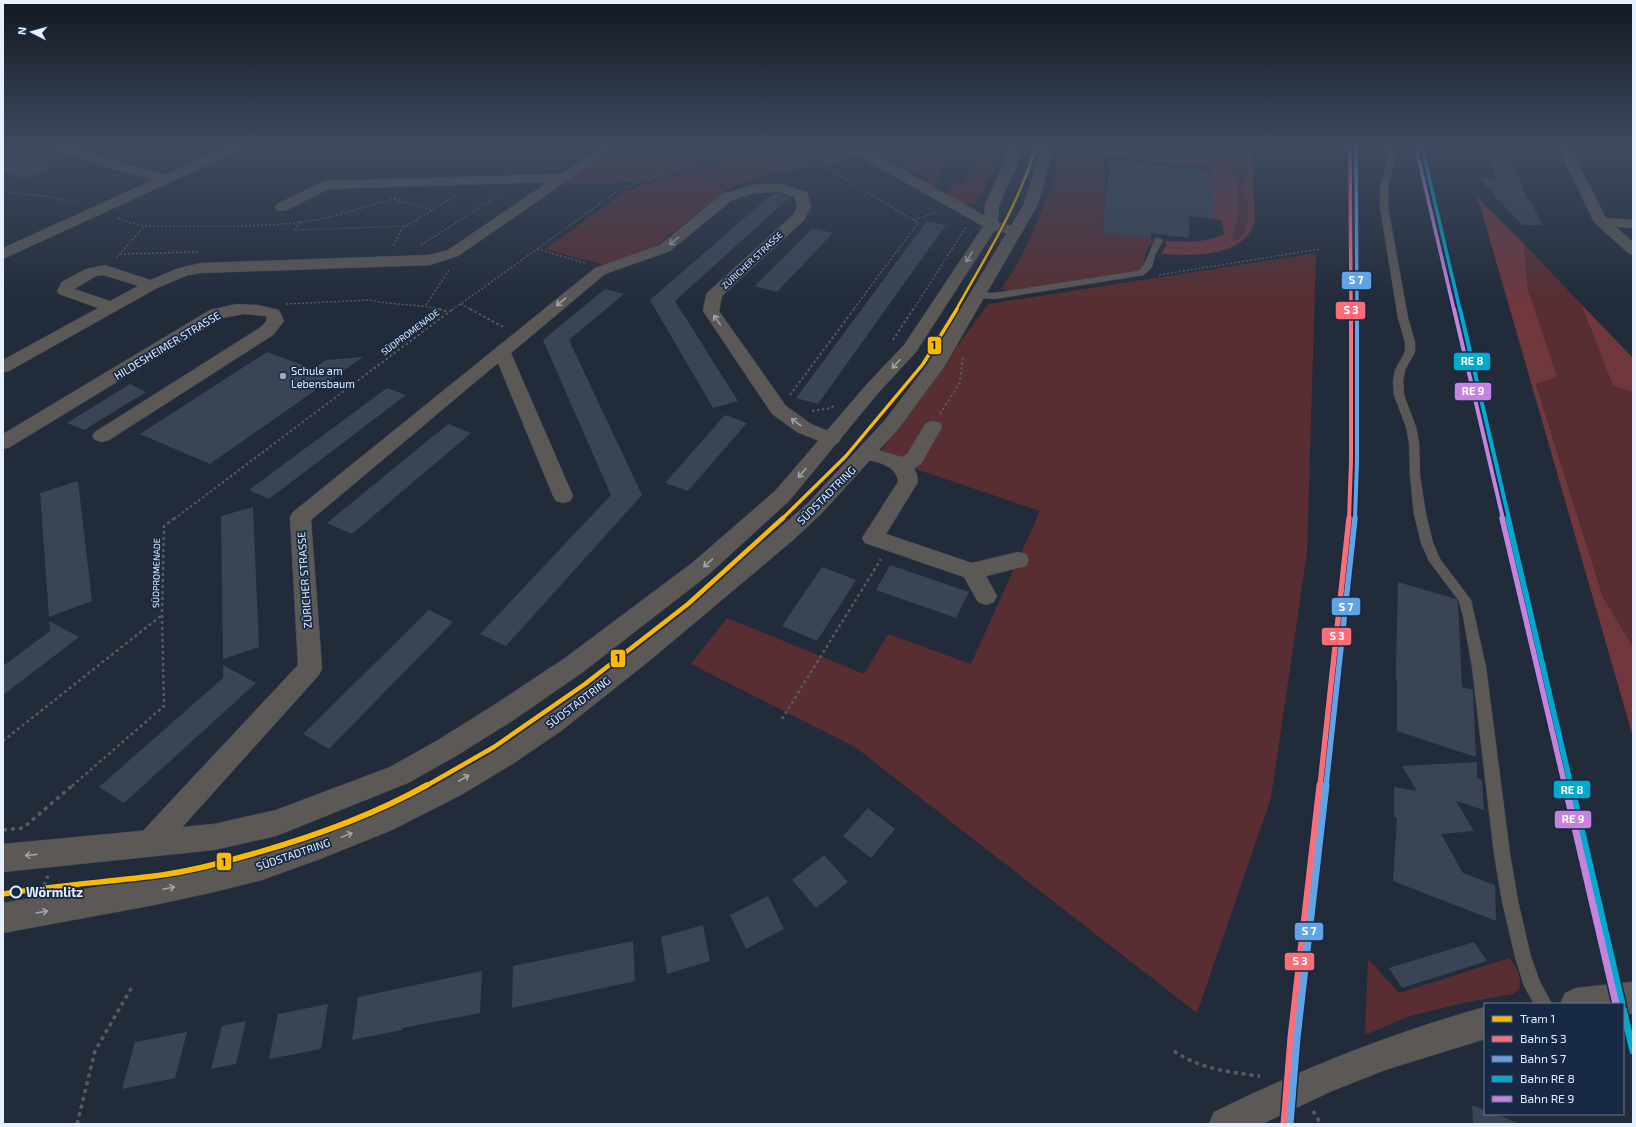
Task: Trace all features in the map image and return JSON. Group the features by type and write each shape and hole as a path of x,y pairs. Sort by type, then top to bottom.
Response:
{"street":[{"path":"3,254 121,200"},
{"path":"282,207 297,200"},
{"path":"3,367 151,285 184,271 201,268 430,260 453,253 532,200"},
{"name":"ZÜRICHER STRASSE","path":"149,844 310,668 300,517 600,271 665,248 724,200"},
{"name":"ZÜRICHER STRASSE","path":"803,200 804,207 799,217 714,295 711,311 779,410 804,428 831,439"},
{"path":"946,200 991,225 1014,231"},
{"path":"3,858 214,837 276,824 400,775 503,713 574,665 700,569 782,496 873,388 910,348 991,225 992,205 994,200"},
{"name":"SÜDSTADTRING","path":"3,918 154,891 262,866 320,846 382,820 451,786 505,755 552,722 646,650 784,536 815,508 867,453 913,397 935,367 978,296 1032,200"},
{"path":"1590,200 1601,222 1633,250"},
{"path":"1601,222 1633,224"},
{"path":"112,307 65,291 68,285 92,272 105,270 151,285"},
{"name":"HILDESHEIMER STRASSE","path":"3,444 216,314 231,309 250,308 265,311"},
{"path":"102,436 267,331 276,321 273,313 265,311"},
{"path":"502,351 563,496"},
{"path":"903,466 914,458 933,427"},
{"path":"867,453 903,466 908,476 908,482 872,538 972,571 1018,560"},
{"path":"972,571 986,596"},
{"path":"1586,1003 1633,998"},
{"path":"1226,1124 1299,1088 1406,1047 1484,1023"}],"lane":[{"path":"1384,200 1403,318 1410,342 1410,352 1400,370 1398,381 1400,395 1411,427 1414,443 1415,476 1420,514 1427,543 1434,560 1465,600 1479,667 1502,854 1510,901 1523,957 1533,986 1542,1003"},
{"path":"978,296 994,296 1141,273 1148,268 1151,255 1159,240"}],"path":[{"path":"60,200 99,210 131,224 145,226 242,226 300,222 341,214 391,200"},
{"path":"395,200 432,210"},
{"path":"400,246 393,246 402,229 449,200"},
{"path":"420,246 491,200"},
{"name":"SÜDPROMENADE","path":"3,830 23,828 164,706 162,614 164,526 449,312 606,200"},
{"path":"779,410 918,223 880,200"},
{"path":"914,220 941,210"},
{"path":"300,222 295,230 406,226"},
{"path":"892,341 966,230 965,224"},
{"path":"105,270 145,226"},
{"path":"537,249 606,269"},
{"path":"120,254 198,252"},
{"path":"265,311 281,304 370,300 383,303 426,304 449,312"},
{"path":"461,304 520,336"},
{"path":"933,427 960,382 964,347 959,328"},
{"path":"809,410 815,412 831,408 836,403"},
{"path":"782,719 891,544"},
{"name":"SÜDPROMENADE","path":"3,741 162,614"},
{"path":"30,914 60,852"},
{"path":"77,1124 95,1051 133,985"},
{"path":"1174,1051 1182,1057 1204,1068 1260,1076"}],"shaded area":[{"path":"614,200 714,200 652,249 604,265 545,249"},
{"path":"955,200 978,200 975,204 960,203"},
{"path":"1046,200 1105,200 1102,233 1155,239 1146,250 1143,264 1139,270 1135,272 1012,291 1001,289 1023,253"},
{"path":"1213,200 1239,200 1237,224 1232,239 1237,240 1245,229 1248,215 1245,200 1254,200 1255,221 1249,233 1240,242 1229,248 1216,252 1188,255 1161,254 1167,244 1164,241 1202,241 1224,234 1222,220 1214,219"},
{"path":"1239,200 1245,200 1247,222 1239,238 1232,239 1237,225"},
{"path":"1478,200 1481,200 1524,244 1528,289 1557,377 1536,384 1603,597 1633,647 1633,737"},
{"path":"1524,244 1581,304 1613,386 1633,392 1633,647 1603,597 1536,383 1556,377 1528,289"},
{"path":"1316,253 1307,552 1271,798 1197,1013 855,747 691,664 727,618 864,674 888,634 971,664 1040,511 877,456 988,304"},
{"path":"1581,304 1633,358 1633,392 1613,386"},
{"path":"1509,958 1516,969 1520,980 1519,989 1513,994 1463,1003 1410,1016 1365,1035 1368,959 1399,993"}],"building":[{"path":"766,200 787,200 675,301 738,401 713,408 650,300"},
{"path":"1106,200 1213,200 1214,219 1189,216 1189,238 1151,233 1151,239 1102,233"},
{"path":"1497,200 1530,200 1542,225 1522,225 1500,201"},
{"path":"927,221 946,225 818,404 796,398"},
{"path":"813,228 833,233 777,292 755,286"},
{"path":"605,289 624,294 569,340 642,495 506,646 480,634 611,495 543,340"},
{"path":"267,352 313,369 326,360 363,357 210,464 140,434"},
{"path":"130,384 146,392 84,430 67,423"},
{"path":"387,388 406,395 269,499 249,490"},
{"path":"725,415 747,423 688,491 665,483"},
{"path":"448,424 471,433 352,534 327,523"},
{"path":"78,481 92,601 49,617 40,493"},
{"path":"253,507 259,647 223,659 221,516"},
{"path":"890,565 969,592 956,618 876,590"},
{"path":"822,567 856,580 817,641 782,626"},
{"path":"1398,582 1456,599 1458,602 1462,687 1473,690 1476,757 1397,731 1396,665"},
{"path":"429,610 453,622 329,749 303,734"},
{"path":"49,621 79,637 3,695 3,666 50,631"},
{"path":"223,665 256,683 124,803 99,787 223,678"},
{"path":"1477,762 1477,778 1482,780 1484,810 1456,801 1474,831 1441,834 1463,873 1495,885 1496,921 1393,881 1397,818 1394,817 1394,787 1417,791 1402,766"},
{"path":"868,808 895,829 871,858 843,836"},
{"path":"824,855 848,882 816,908 792,880"},
{"path":"768,896 784,929 746,949 730,915"},
{"path":"703,925 710,961 667,974 661,937"},
{"path":"633,941 635,981 512,1008 513,966"},
{"path":"1474,942 1487,961 1402,988 1389,968"},
{"path":"482,971 480,1013 402,1028 402,1030 352,1040 358,997"},
{"path":"328,1004 321,1049 269,1059 278,1014"},
{"path":"246,1021 236,1064 211,1069 222,1026"},
{"path":"187,1032 175,1078 122,1089 135,1042"},
{"path":"1472,1105 1484,1110 1484,1115 1497,1115 1517,1123 1517,1124 1473,1124"}],"tram line":[{"name":"1","path":"3,894 43,887 163,875 209,866 285,845 356,819 416,791 494,747 585,684 688,604 765,535 846,456 923,364 955,312 1017,200"}],"transit line":[{"path":"1284,1124 1291,1037 1349,529 1351,461 1350,200"},
{"path":"1290,1124 1297,1038 1355,529 1357,461 1356,200"},
{"path":"1428,200 1616,1003"},
{"path":"1434,200 1622,1003"},
{"path":"1624,1013 1633,1051"}],"place":[{"name":"Schule am Lebensbaum","path":"283,376"},
{"name":"Wörmlitz","path":"16,892"}]}
